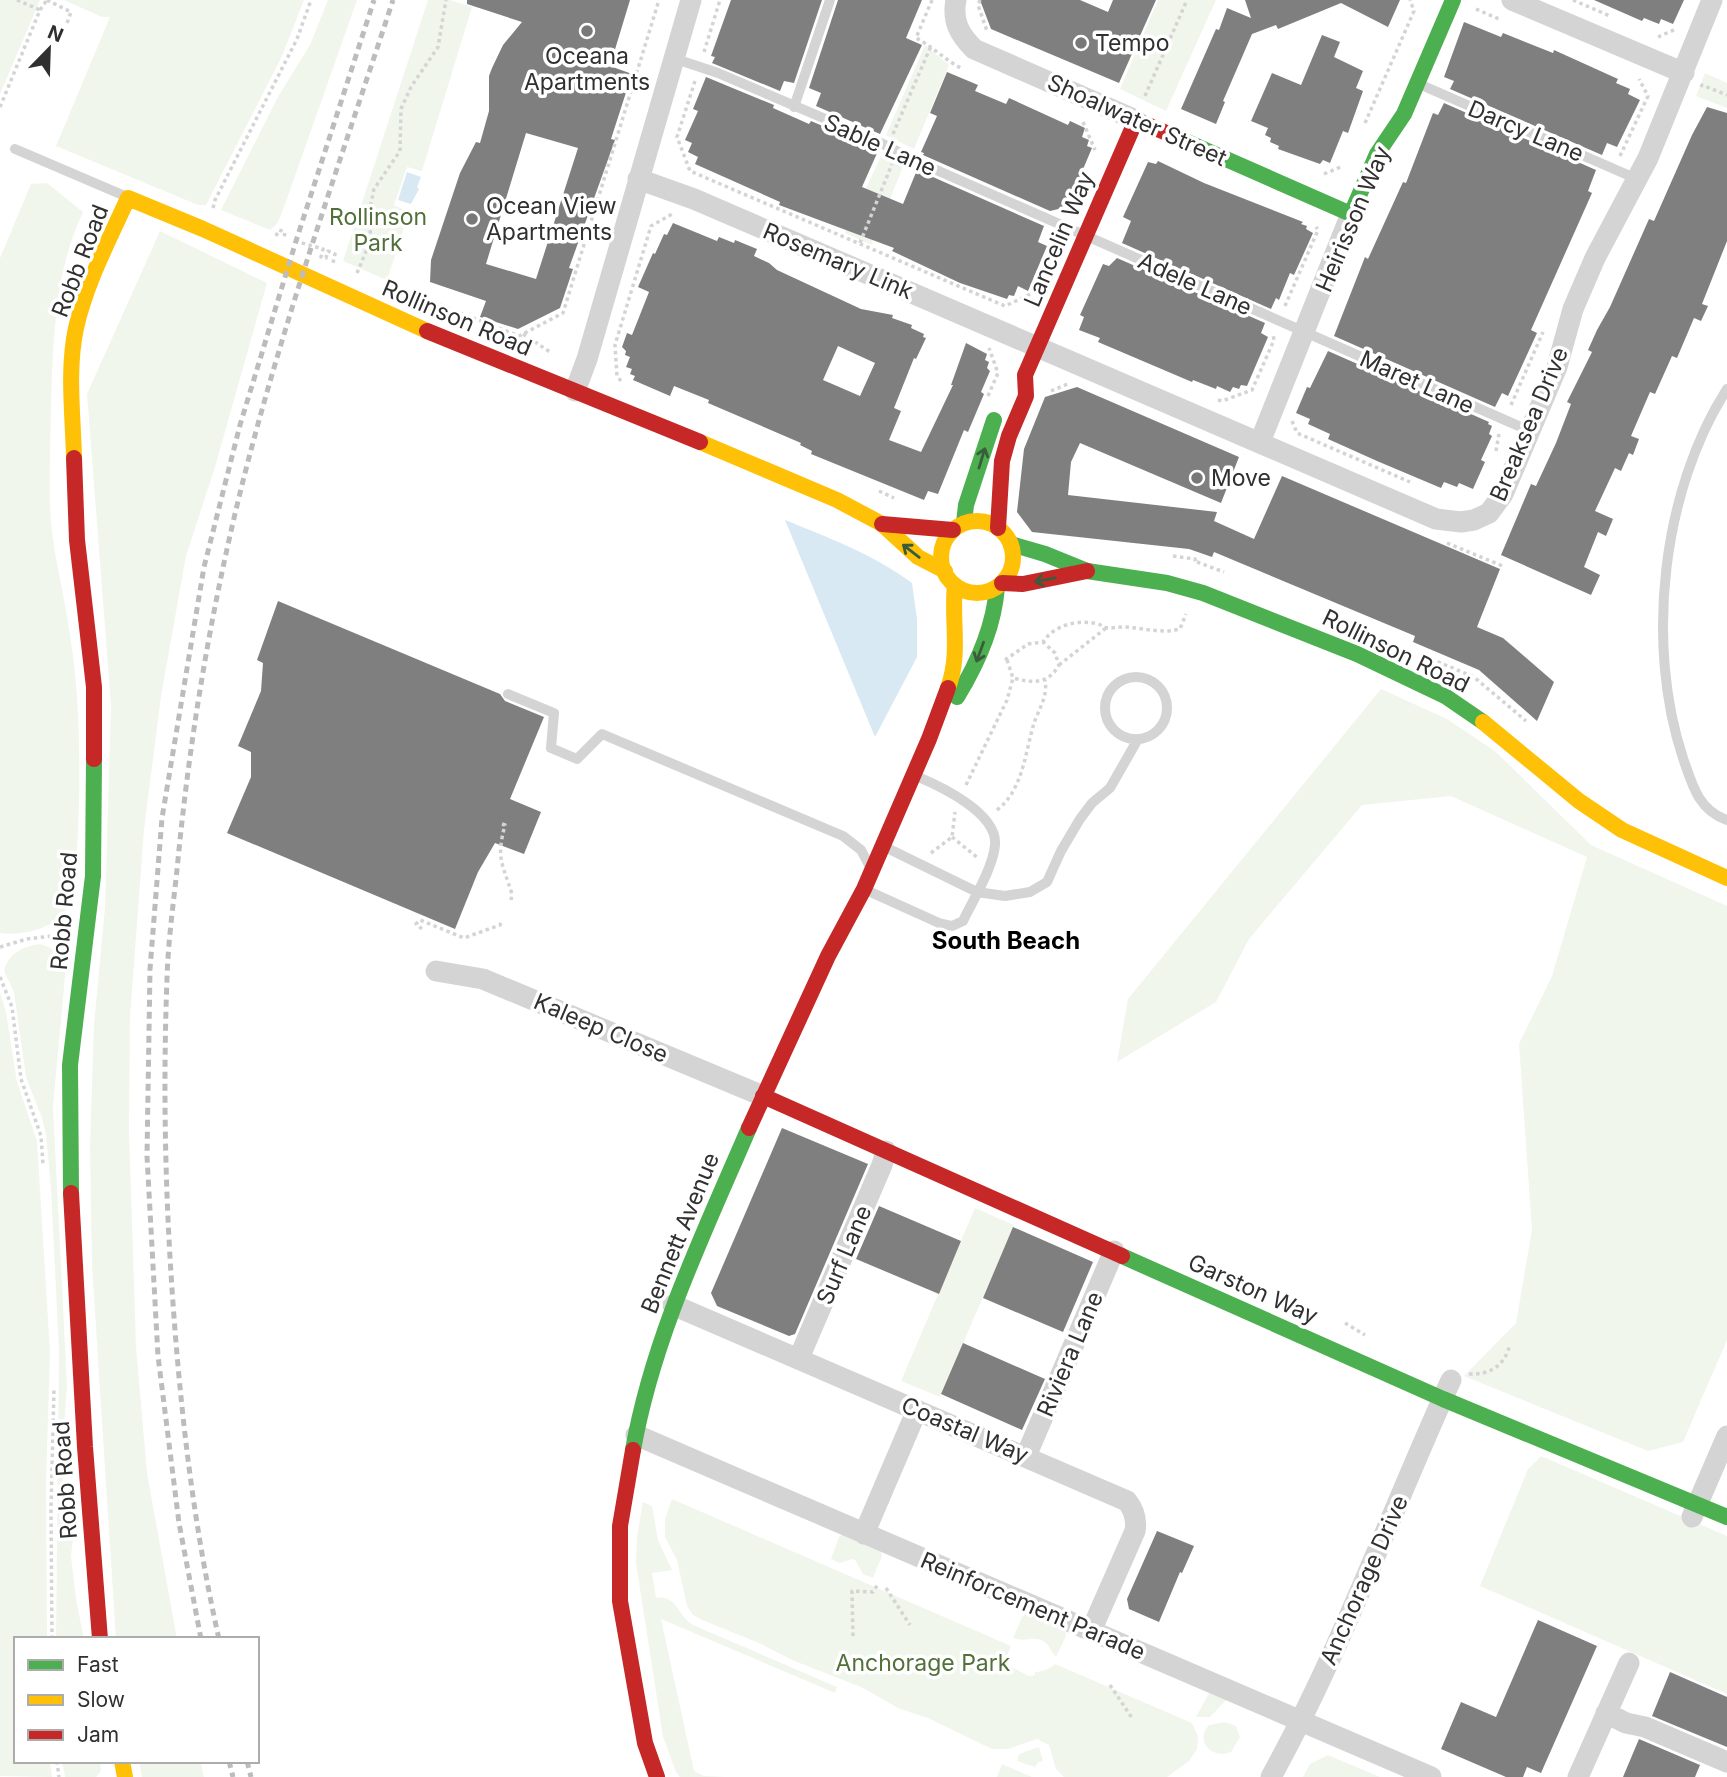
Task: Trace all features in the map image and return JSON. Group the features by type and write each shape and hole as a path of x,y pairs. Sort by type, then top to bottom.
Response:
{"street":[{"path":"575,391 587,359 691,0"},
{"name":"Shoalwater Street","path":"956,0 956,24 974,49 1138,113 1351,214"},
{"name":"Heirisson Way","path":"1260,442 1377,154 1404,114 1453,0"},
{"path":"1512,0 1684,73"},
{"name":"Breaksea Drive","path":"1037,347 1436,519 1461,522 1475,520 1489,513 1496,506 1530,431 1557,368 1573,309 1595,258 1637,179 1684,73 1712,0"},
{"name":"Lancelin Way","path":"998,527 1002,461 1026,396 1018,380 1037,347 1138,113"},
{"name":"Rosemary Link","path":"638,179 694,199 1037,347"},
{"name":"Rollinson Road","path":"128,198 203,229 439,337 837,500 882,524 918,557 944,571"},
{"name":"Robb Road","path":"100,1637 85,1447 71,1195 70,1065 93,876 94,687 77,540 71,371 76,330 86,293 128,198"},
{"path":"959,527 993,424 995,401"},
{"path":"976,521 988,522 998,527 1011,544 1013,565 999,585 976,593 955,585 944,571 942,549 946,538 959,527 976,521"},
{"name":"Rollinson Road","path":"882,524 959,527"},
{"name":"Rollinson Road","path":"1011,544 1087,571 1167,583 1203,593 1305,632 1411,679 1445,696 1481,720 1579,801 1622,830 1727,878"},
{"name":"Rollinson Road","path":"999,585 1023,584 1087,571"},
{"name":"Bennett Avenue","path":"657,1777 645,1743 620,1601 620,1526 636,1435 651,1371 673,1305 762,1096 828,956 864,888 929,739 956,661 953,603 955,585"},
{"name":"Bennett Avenue","path":"929,739 959,694 981,649 996,608 999,585"},
{"name":"Kaleep Close","path":"436,971 482,979 762,1096"},
{"name":"Garston Way","path":"762,1096 1114,1251 1452,1384 1695,1511 1727,1517"},
{"name":"Surf Lane","path":"800,1358 886,1150"},
{"name":"Riviera Lane","path":"1026,1456 1114,1251"},
{"name":"Coastal Way","path":"673,1305 1122,1497 1131,1505 1136,1522 1135,1531 1091,1631"},
{"name":"Anchorage Drive","path":"1271,1777 1301,1721 1452,1384"},
{"path":"864,1534 917,1410"},
{"name":"Reinforcement Parade","path":"636,1435 1431,1777"},
{"path":"1695,1511 1727,1436"},
{"path":"1578,1777 1629,1663"},
{"path":"1606,1713 1727,1762"}],"lane":[{"path":"794,107 830,0"},
{"name":"Sable Lane","path":"673,58 718,73 877,141 1085,236"},
{"name":"Darcy Lane","path":"1416,83 1637,179"},
{"name":"Rollinson Road","path":"15,149 128,198"},
{"name":"Adele Lane","path":"1085,236 1305,333"},
{"name":"Maret Lane","path":"1305,333 1530,431"},
{"path":"1727,389 1715,407 1690,462 1671,533 1664,606 1668,693 1679,746 1695,793 1712,813 1727,820"},
{"path":"882,846 977,892 1005,896 1030,892 1047,882 1080,819 1092,803 1110,788 1138,739 1158,730 1164,722 1167,711 1162,690 1155,682 1145,677 1134,676 1115,683 1105,700 1104,709 1106,719 1119,735 1138,739"},
{"path":"508,694 554,713 551,748 577,759 602,734 843,836 861,850 871,871"},
{"path":"864,888 939,923 952,926 963,921 977,892 996,843 989,823 941,786 913,775"}],"path":[{"path":"17,0 40,10"},
{"path":"0,107 40,10 47,0 71,12 66,26"},
{"path":"203,229 297,39 311,0"},
{"path":"345,269 358,273 370,242 374,189 400,151 401,109 411,87 438,47 446,0"},
{"path":"407,292 519,336 563,313 659,0"},
{"path":"704,54 720,0"},
{"path":"932,0 916,38 964,69"},
{"path":"980,0 978,5 988,32"},
{"path":"1138,113 1187,0"},
{"path":"1362,130 1414,11 1410,0"},
{"path":"1573,0 1611,17"},
{"path":"1476,9 1512,24"},
{"path":"1650,34 1660,38 1675,32 1680,21"},
{"path":"891,138 931,46"},
{"path":"1620,156 1648,96 1641,80 1632,75"},
{"path":"695,81 677,138 690,171 1005,306 1032,294"},
{"path":"1698,94 1702,85 1727,95"},
{"path":"1073,117 1085,122 1094,152"},
{"path":"860,243 893,162"},
{"path":"1319,177 1347,165"},
{"path":"633,386 621,380 616,373 615,345 651,226 674,213 676,208"},
{"path":"1284,309 1318,230 1313,221"},
{"path":"276,236 279,230 285,232 283,238 323,249 321,257 326,258 328,251 335,254 333,264"},
{"path":"1210,396 1222,401 1252,390 1274,340 1274,329"},
{"path":"523,334 555,355"},
{"path":"982,345 989,347 998,373 995,401"},
{"path":"609,374 616,373"},
{"path":"1043,395 1072,382"},
{"path":"1290,418 1297,433 1410,482"},
{"path":"1492,460 1500,433"},
{"path":"869,487 906,503"},
{"path":"1167,555 1195,559 1197,562 1192,574"},
{"path":"981,649 1004,661 1028,644 1043,642 1061,626 1076,622 1106,628 1169,632 1180,629 1186,619 1186,605"},
{"path":"1013,678 1031,683 1045,680 1055,673 1059,665 1106,628"},
{"path":"1043,642 1055,653 1059,665"},
{"path":"965,788 1003,710 1013,678 1007,660"},
{"path":"984,819 1001,807 1018,781 1046,689 1045,680"},
{"path":"924,867 932,852 952,837 955,806"},
{"path":"502,824 505,825 500,855 512,894 510,900"},
{"path":"952,837 988,866"},
{"path":"422,929 416,924 420,920 464,938 500,925 502,920"},
{"path":"0,947 27,939 86,933"},
{"path":"0,977 12,1007 21,1079 41,1136 44,1174"},
{"path":"1345,1323 1368,1338"},
{"path":"1452,1384 1483,1374 1500,1365 1508,1354 1510,1344"},
{"path":"52,1637 54,1381"},
{"path":"853,1636 852,1591 873,1592 878,1584"},
{"path":"886,1588 910,1625"},
{"path":"1110,1685 1132,1718"}],"green space":[{"path":"0,0 40,0 0,94"},
{"path":"64,0 304,0 282,56 206,205 198,205 56,146 110,17 102,17"},
{"path":"328,0 357,0 283,210 277,224 270,230 221,210 279,95 310,45"},
{"name":"Rollinson Park","path":"428,0 450,0 472,7 422,171 407,167 394,205 409,212 387,280 343,261"},
{"path":"1158,0 1216,0 1166,111 1120,89"},
{"path":"925,45 949,65 914,149 886,135"},
{"path":"1705,73 1727,83 1727,108 1696,96"},
{"path":"882,154 903,167 871,245 845,233"},
{"path":"47,183 83,212 65,263 58,297 53,351 50,452 52,535 68,621 77,698 77,843 73,888 61,916 37,930 8,934 0,933 0,258 31,184"},
{"path":"160,231 267,283 215,467 186,556 161,696 144,830 130,1017 129,1130 136,1347 147,1473 177,1637 116,1637 92,1266 90,1147 94,1024 105,907 111,705 87,394"},
{"path":"1381,689 1447,719 1495,751 1591,845 1727,906 1727,1340 1683,1442 1648,1451 1464,1376 1516,1323 1532,1230 1519,1044 1552,976 1587,857 1451,796 1362,805 1249,939 1216,1002 1117,1062 1128,999"},
{"path":"40,944 66,961 53,1106 67,1386 63,1493 73,1539 71,1556 84,1637 56,1637 59,1351 51,1188 46,1134 26,1077 14,992 4,971 13,955"},
{"path":"0,992 6,1012 17,1082 37,1141 50,1352 46,1483 47,1637 14,1637 14,1763 50,1763 52,1777 0,1776"},
{"path":"975,1208 1014,1225 940,1397 901,1381"},
{"path":"1541,1456 1727,1536 1727,1694 1480,1586 1528,1469"},
{"name":"Anchorage Park","path":"672,1499 1011,1646 1004,1663 1029,1676 1055,1664 1192,1723 1198,1736 1197,1749 1189,1761 1167,1777 1064,1777 1056,1769 1049,1745 1037,1739 1008,1749 992,1749 928,1718 900,1709 861,1687 702,1620 693,1615 687,1606 677,1560 665,1537 665,1519"},
{"path":"643,1502 652,1506 658,1540 672,1570 652,1573 656,1598 673,1602 693,1625 837,1687 835,1693 661,1619 694,1771 704,1776 726,1777 680,1777 663,1737 636,1563"},
{"path":"843,1534 881,1550 882,1556 873,1578 863,1574 855,1560 840,1563 831,1559 839,1537"},
{"path":"1026,1614 1065,1630 1066,1636 1056,1657 1042,1640 1013,1638"},
{"path":"1209,1693 1227,1699 1210,1717 1196,1717"},
{"path":"1225,1722 1236,1726 1240,1737 1231,1752 1217,1753 1207,1747 1203,1737 1209,1725"},
{"path":"1039,1747 1043,1761 1038,1762 1035,1767 1017,1761 1019,1754"},
{"path":"1328,1755 1380,1777 1303,1777 1310,1764"},
{"path":"62,1763 100,1763 101,1771 96,1777 65,1777"},
{"path":"139,1763 200,1763 204,1777 142,1777"},
{"path":"1002,1764 1032,1777 997,1777"}],"water":[{"path":"407,172 421,177 417,187 419,189 411,204 398,200"},
{"path":"785,520 866,555 912,583 917,619 917,657 875,737"}],"building":[{"path":"467,0 630,0 610,66 632,74 611,139 615,140 569,268 573,269 560,308 518,329 480,317 486,301 430,282 431,260 460,173 476,142 480,143 489,111 489,76 503,45 522,22 467,4","holes":["526,133 578,148 536,279 486,264"]},
{"path":"731,0 822,0 794,83 784,81 780,91 712,63 715,57 711,56"},
{"path":"838,0 922,0 906,38 922,45 880,134 816,106 821,93 809,88"},
{"name":"Tempo","path":"980,0 1080,0 1108,12 1113,0 1156,0 1119,83 991,29"},
{"path":"1245,0 1400,0 1388,27 1341,3 1278,29 1276,25 1252,34 1216,124 1181,109 1227,8 1251,18"},
{"path":"1594,0 1684,0 1673,24 1661,19 1659,24 1644,18 1642,21"},
{"path":"1464,22 1501,37 1503,33 1553,53 1554,50 1618,79 1616,83 1630,89 1628,94 1640,100 1617,147 1607,143 1602,155 1450,89 1454,81 1444,77"},
{"path":"1322,35 1340,42 1334,57 1363,71 1356,88 1363,91 1348,133 1343,131 1330,163 1323,160 1320,164 1278,149 1279,146 1270,142 1271,138 1265,135 1268,128 1251,121 1272,73 1301,85"},
{"path":"947,72 978,85 975,91 1006,104 1009,98 1068,125 1070,121 1085,128 1082,137 1089,140 1087,146 1092,148 1067,207 1050,211 923,155 921,152 937,116 930,113"},
{"path":"706,77 774,105 773,108 809,124 811,121 874,148 878,151 862,187 903,204 917,170 1044,226 1038,242 1047,246 1028,291 1018,286 1014,296 1009,295 1007,299 960,283 892,251 894,248 779,205 780,202 695,164 698,157 688,152 692,143 685,140 698,111 693,109"},
{"path":"1444,103 1596,170 1588,191 1592,193 1531,330 1537,333 1508,396 1502,393 1495,407 1334,336 1365,257 1368,259 1403,182 1406,183 1433,113 1438,115"},
{"path":"1707,107 1727,113 1727,241 1702,304 1708,306 1701,321 1694,318 1677,358 1672,356 1655,394 1650,392 1631,436 1639,439 1633,455 1629,453 1621,471 1615,468 1595,511 1613,519 1606,536 1598,532 1584,567 1600,575 1591,595 1501,555 1531,484 1536,486 1556,443 1571,404 1567,402 1592,352 1588,350 1597,330 1649,219 1654,221"},
{"path":"1158,161 1204,183 1303,222 1301,224 1313,233 1294,275 1290,273 1279,300 1276,298 1271,309 1122,243 1131,221 1123,217 1148,162 1156,164"},
{"path":"673,223 717,241 719,237 734,243 735,240 757,249 754,256 777,270 861,309 893,315 892,318 912,325 911,328 924,334 923,337 926,338 916,359 914,358 894,408 901,411 889,440 921,452 953,385 966,343 987,354 985,360 989,362 987,368 990,371 981,392 984,394 968,432 964,430 938,494 928,491 924,500 811,454 812,451 800,445 801,443 708,403 709,400 674,386 670,396 633,380 635,376 630,374 632,369 626,367 630,357 625,355 626,351 622,347 627,333 632,335 649,292 638,287 653,253 655,254 664,234 667,235","holes":["838,346 875,363 860,396 823,380"]},
{"path":"1117,258 1265,323 1261,333 1268,337 1247,386 1241,385 1239,389 1233,387 1230,392 1217,386 1216,389 1193,380 1192,382 1098,342 1100,338 1079,330 1084,317 1080,315 1103,264 1109,266"},
{"path":"1328,351 1489,422 1492,426 1489,434 1492,436 1481,460 1485,462 1473,489 1459,483 1457,487 1444,482 1441,488 1377,461 1328,439 1330,434 1308,424 1310,419 1296,413 1307,387 1310,388"},
{"path":"1077,387 1239,457 1221,503 1080,443 1071,462 1068,495 1217,512 1214,521 1254,539 1282,476 1500,569 1477,627 1503,638 1554,682 1537,721 1479,670 1413,642 1415,636 1214,552 1212,557 1189,549 1032,532 1017,512 1024,449 1045,397"},
{"path":"278,601 500,694 505,701 544,717 510,799 541,812 524,854 495,843 478,872 455,929 227,833 251,777 251,752 238,746 261,691 263,663 257,660"},
{"path":"782,1128 868,1164 795,1334 789,1336 717,1306 711,1293"},
{"path":"879,1206 961,1241 939,1294 856,1259"},
{"path":"1013,1227 1093,1262 1063,1332 983,1298"},
{"path":"963,1343 1045,1379 1022,1430 941,1394"},
{"path":"1157,1531 1194,1546 1159,1622 1129,1609 1127,1599"},
{"path":"1538,1620 1597,1646 1541,1773 1527,1767 1523,1777 1506,1777 1441,1749 1461,1702 1496,1717"},
{"path":"1670,1672 1727,1697 1727,1747 1652,1716"},
{"path":"1639,1739 1700,1765 1695,1777 1623,1777"}],"railway":[{"path":"201,1637 179,1523 158,1356 147,1156 150,969 162,818 204,567 240,425 374,0"},
{"path":"219,1637 189,1465 172,1289 165,1096 171,924 202,679 241,489 293,304 393,0"},
{"path":"230,1763 233,1777"},
{"path":"248,1763 251,1777"}],"traffic: fast":[{"path":"1169,134 1351,214 1377,154 1404,114 1453,0"},
{"path":"964,523 966,505 994,420"},
{"path":"1011,544 1087,571 1167,583 1203,593 1357,654 1445,696 1483,722"},
{"path":"957,697 984,644 997,587"},
{"path":"71,1193 70,1065 93,876 94,759"},
{"path":"633,1450 653,1367 667,1326 749,1128"},
{"path":"1122,1256 1443,1399 1727,1517"}],"traffic: slow":[{"path":"74,458 71,376 76,328 92,278 128,198 203,229 427,331"},
{"path":"700,442 837,500 882,524 918,557 945,571"},
{"path":"977,521 997,527 1007,537 1013,557 1007,577 997,587 977,593 957,587 947,577 941,557 947,537 957,527 977,521"},
{"path":"948,688 955,649 955,585"},
{"path":"1483,722 1579,801 1622,830 1727,878"},
{"path":"122,1763 125,1777"}],"traffic: jam":[{"path":"998,528 1002,461 1026,396 1025,375 1136,120 1169,134"},
{"path":"427,331 700,442"},
{"path":"74,458 77,540 94,687 94,759"},
{"path":"882,524 953,530"},
{"path":"1002,583 1023,584 1087,571"},
{"path":"749,1128 828,956 864,889 929,739 948,688"},
{"path":"763,1096 1122,1256"},
{"path":"71,1193 85,1447 100,1637"},
{"path":"633,1450 620,1526 620,1601 645,1743 657,1777"}],"place":[{"name":"Oceana Apartments","path":"587,31"},
{"name":"Tempo","path":"1081,43"},
{"name":"Ocean View Apartments","path":"472,219"},
{"name":"Move","path":"1197,478"}],"district":[{"name":"South Beach","path":"1006,941"}]}
